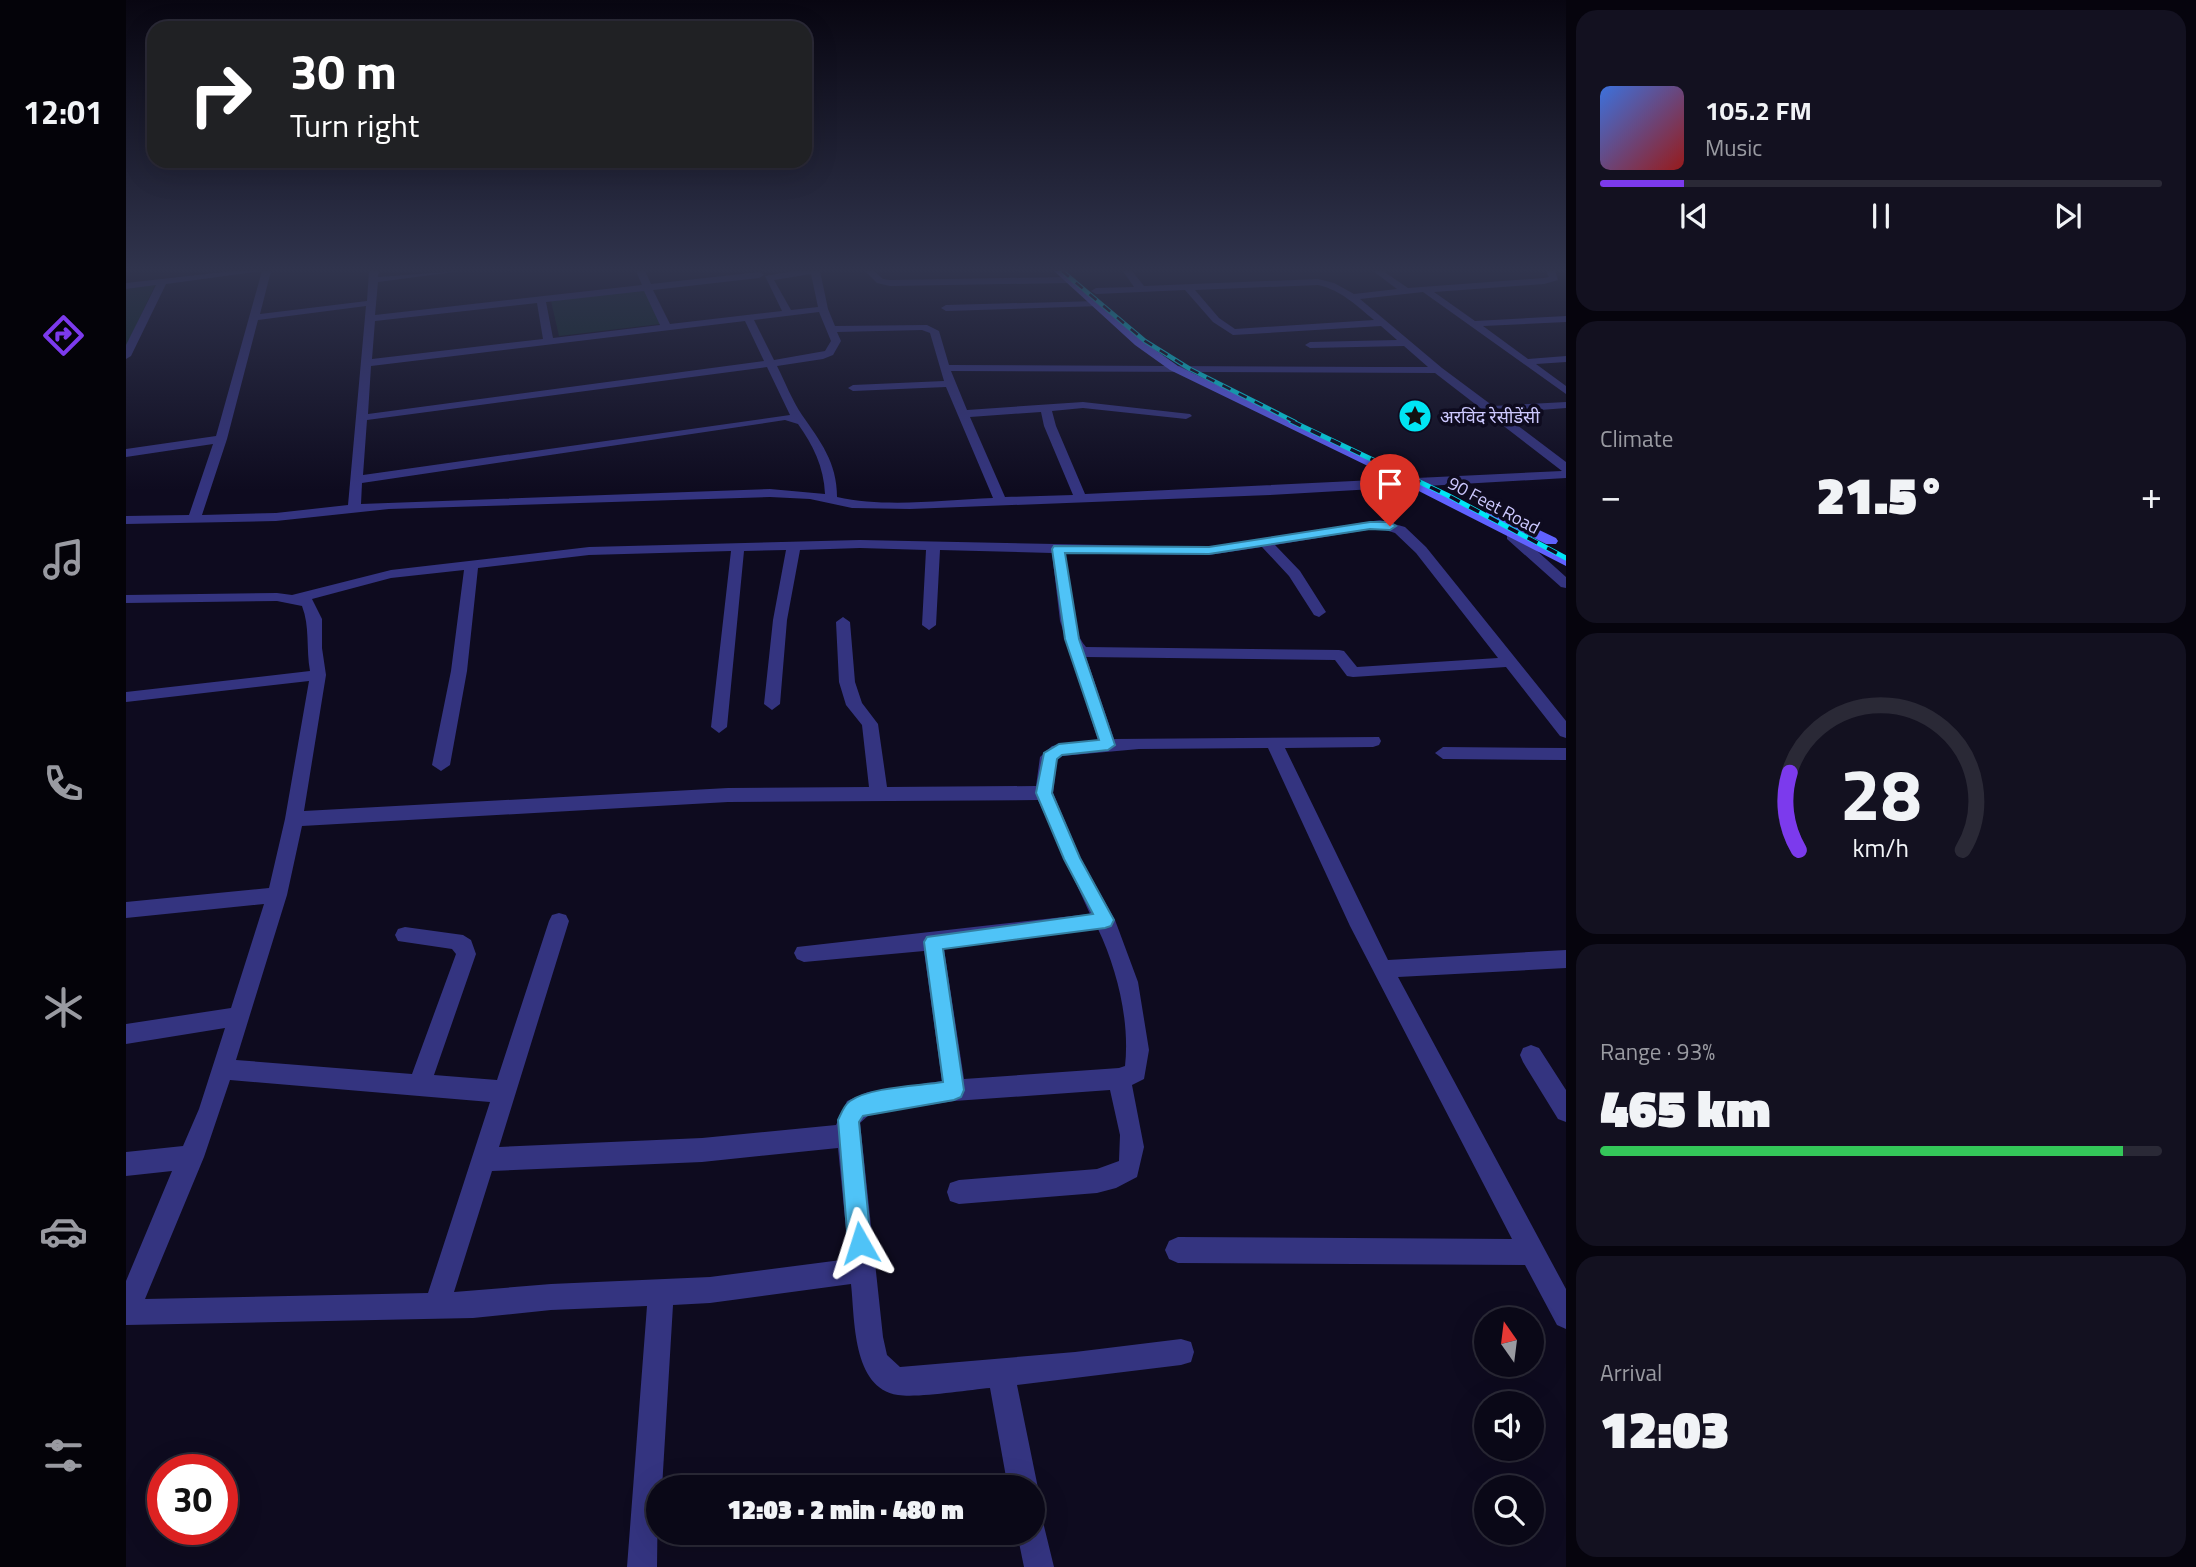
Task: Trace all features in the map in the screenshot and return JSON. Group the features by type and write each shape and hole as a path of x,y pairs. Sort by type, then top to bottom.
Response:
{"main road":[{"name":"90 Feet Road","path":"1139,344 1174,368 1411,482 1566,562"},
{"name":"90 Feet Road","path":"1159,344 1193,369 1430,481 1566,550"}],"street":[{"path":"194,519 247,344"},
{"path":"354,508 368,344"},
{"path":"366,363 530,344"},
{"path":"761,344 797,419 811,434 828,463 832,479 831,499"},
{"path":"360,418 771,364 829,353 833,344"},
{"path":"939,344 950,384 1000,500"},
{"path":"1310,345 1352,344"},
{"path":"1407,344 1566,468"},
{"path":"1500,344 1566,391"},
{"path":"1525,362 1566,359"},
{"path":"945,368 1438,370"},
{"path":"853,388 950,384"},
{"path":"963,414 1097,405 1186,416"},
{"path":"1491,410 1566,405"},
{"path":"1046,407 1054,438 1080,497"},
{"path":"356,480 777,418 797,419"},
{"path":"126,453 220,439"},
{"path":"126,520 276,517 354,508 770,492 791,492 852,504 887,506 1270,491 1566,474"},
{"path":"126,599 297,598 391,574 589,551 794,545 933,545 1171,552 1267,544 1370,525 1390,526 1400,530 1448,582 1566,732"},
{"path":"1512,536 1566,584"},
{"path":"1267,544 1295,574 1319,612"},
{"path":"772,704 780,620 794,545"},
{"path":"929,625 933,545"},
{"path":"719,727 738,547"},
{"path":"1058,549 1068,623 1108,745"},
{"path":"441,765 459,671 472,563"},
{"path":"297,598 308,602 315,619 314,648 318,674 294,818 277,895 223,1069 192,1157 126,1312 437,1306 551,1297 662,1294 783,1282 863,1270"},
{"path":"843,622 849,690 853,705 870,724 879,794"},
{"path":"1076,649 1102,653 1339,655 1353,672 1511,662"},
{"path":"126,697 318,674"},
{"path":"1181,1352 1087,1367 1001,1375 898,1381 884,1375 874,1361 848,1120 855,1109 868,1103 954,1090 1119,1079 1136,1072 1139,1050 1128,982 1105,920 1072,859 1044,793 1049,757 1059,750 1108,745 1373,741"},
{"path":"1274,742 1309,822 1382,969 1566,1316"},
{"path":"1443,753 1566,754"},
{"path":"294,818 683,797 1044,793"},
{"path":"126,909 277,895"},
{"path":"804,953 933,942 1105,920"},
{"path":"437,1306 559,921"},
{"path":"405,935 456,941 464,946 466,954 419,1085"},
{"path":"933,942 954,1090"},
{"path":"1382,969 1566,959"},
{"path":"126,1034 240,1016"},
{"path":"1531,1055 1566,1111"},
{"path":"223,1069 506,1093"},
{"path":"959,1192 1097,1181 1129,1169 1133,1158 1133,1140 1119,1079"},
{"path":"484,1159 702,1150 848,1135"},
{"path":"126,1164 192,1157"},
{"path":"1178,1250 1532,1252"},
{"path":"642,1567 662,1294"},
{"path":"1001,1375 1020,1475"},
{"path":"1034,1545 1039,1567"}],"railway":[{"path":"1150,344 1190,369 1295,422"},
{"path":"1291,421 1447,495 1566,558"}],"place":[{"name":"अरविंद रेसीडेंसी","path":"1415,416"}],"route":[{"path":"860,1243 848,1120 855,1109 868,1103 954,1090 933,942 1105,920 1072,859 1044,793 1049,757 1059,750 1108,745 1072,639 1058,549 1209,551 1267,544 1370,525 1390,526"}]}
